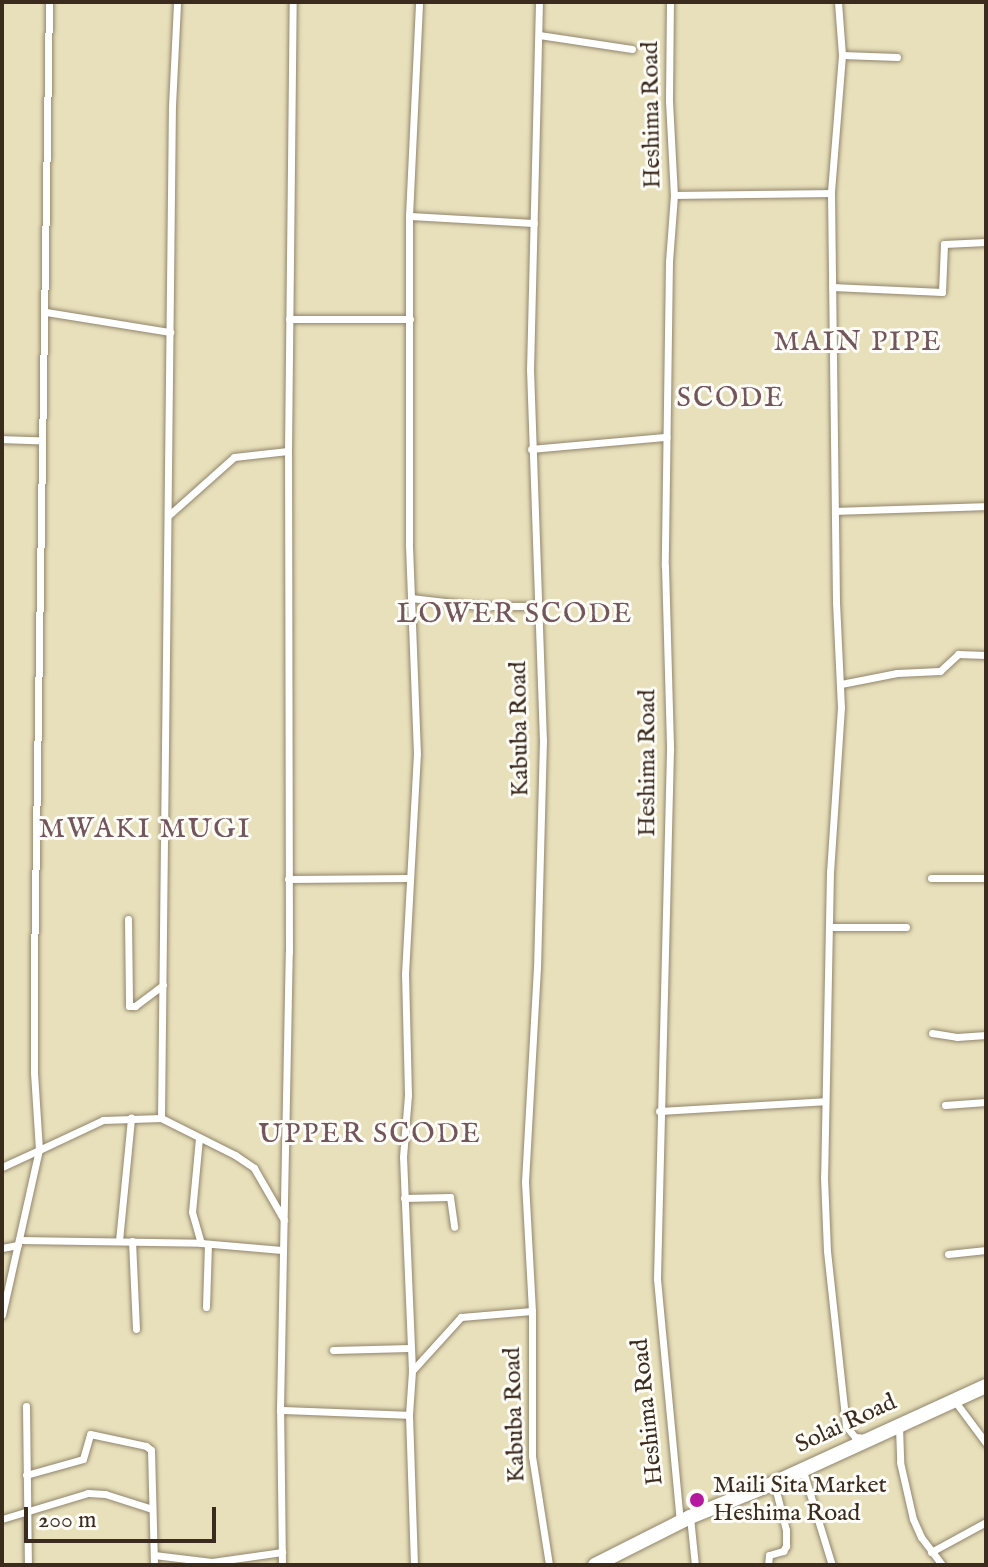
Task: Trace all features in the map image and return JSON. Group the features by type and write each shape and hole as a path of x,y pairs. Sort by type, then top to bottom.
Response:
{"highway":[{"name":"Solai Road","path":"595,1565 685,1520 986,1386"}],"street":[{"path":"2,1315 39,1150 34,1030 40,440 46,312 49,2"},
{"path":"161,1118 177,2"},
{"path":"282,1565 280,1410 285,1222 293,2"},
{"path":"414,1565 409,1415 412,1371 404,1198 410,878 417,754 411,598 409,216 419,2"},
{"name":"Kabuba Road","path":"539,2 531,449 543,740 537,967 525,1182 532,1311 532,1456 549,1565"},
{"name":"Heshima Road","path":"670,2 669,101 674,195 669,261 666,437 670,750 659,1111 659,1324 685,1520 695,1565"},
{"path":"838,2 842,55 831,193 836,602 841,684 830,871 825,1101 827,1251 846,1426 855,1437 866,1438"},
{"path":"539,35 632,49"},
{"path":"842,55 897,57"},
{"path":"674,195 831,193"},
{"path":"409,216 534,223"},
{"path":"832,287 942,292 944,244 986,242"},
{"path":"46,312 170,332"},
{"path":"289,319 410,319"},
{"path":"531,449 666,437"},
{"path":"2,439 40,440"},
{"path":"168,515 234,457 288,451"},
{"path":"836,511 986,506"},
{"path":"411,598 479,606 537,606"},
{"path":"841,684 897,673 940,671 958,654 986,655"},
{"path":"288,879 410,878"},
{"path":"931,878 986,878"},
{"path":"128,919 129,1006 135,1006 163,985"},
{"path":"830,927 906,927"},
{"path":"932,1033 957,1037 986,1035"},
{"path":"659,1111 825,1101"},
{"path":"945,1105 986,1102"},
{"path":"119,1241 131,1118"},
{"path":"2,1167 103,1120 161,1118 254,1168 285,1222"},
{"path":"199,1138 192,1212 205,1244 206,1307"},
{"path":"404,1198 450,1197 454,1227"},
{"path":"2,1248 18,1242 132,1241 282,1250"},
{"path":"132,1241 136,1329"},
{"path":"948,1254 986,1250"},
{"name":"Kabuba Road","path":"412,1371 461,1317 532,1311"},
{"path":"333,1350 410,1348"},
{"path":"954,1399 986,1443"},
{"path":"26,1406 28,1565"},
{"path":"280,1410 409,1415"},
{"path":"899,1423 900,1462 913,1519 942,1565"},
{"path":"26,1475 83,1459 90,1434 146,1446 151,1450 154,1565"},
{"path":"802,1469 832,1565"},
{"path":"768,1565 769,1555 783,1551 786,1546 786,1530 774,1483"},
{"path":"2,1519 88,1493 152,1509"},
{"path":"931,1552 986,1522"},
{"path":"154,1555 212,1564 282,1552"}],"place":[{"name":"Maili Sita Market Heshima Road","path":"697,1500"}],"district":[{"name":"MAIN PIPE","path":"858,343"},
{"name":"SCODE","path":"731,399"},
{"name":"LOWER SCODE","path":"515,615"},
{"name":"MWAKI MUGI","path":"145,830"},
{"name":"UPPER SCODE","path":"370,1135"}]}
